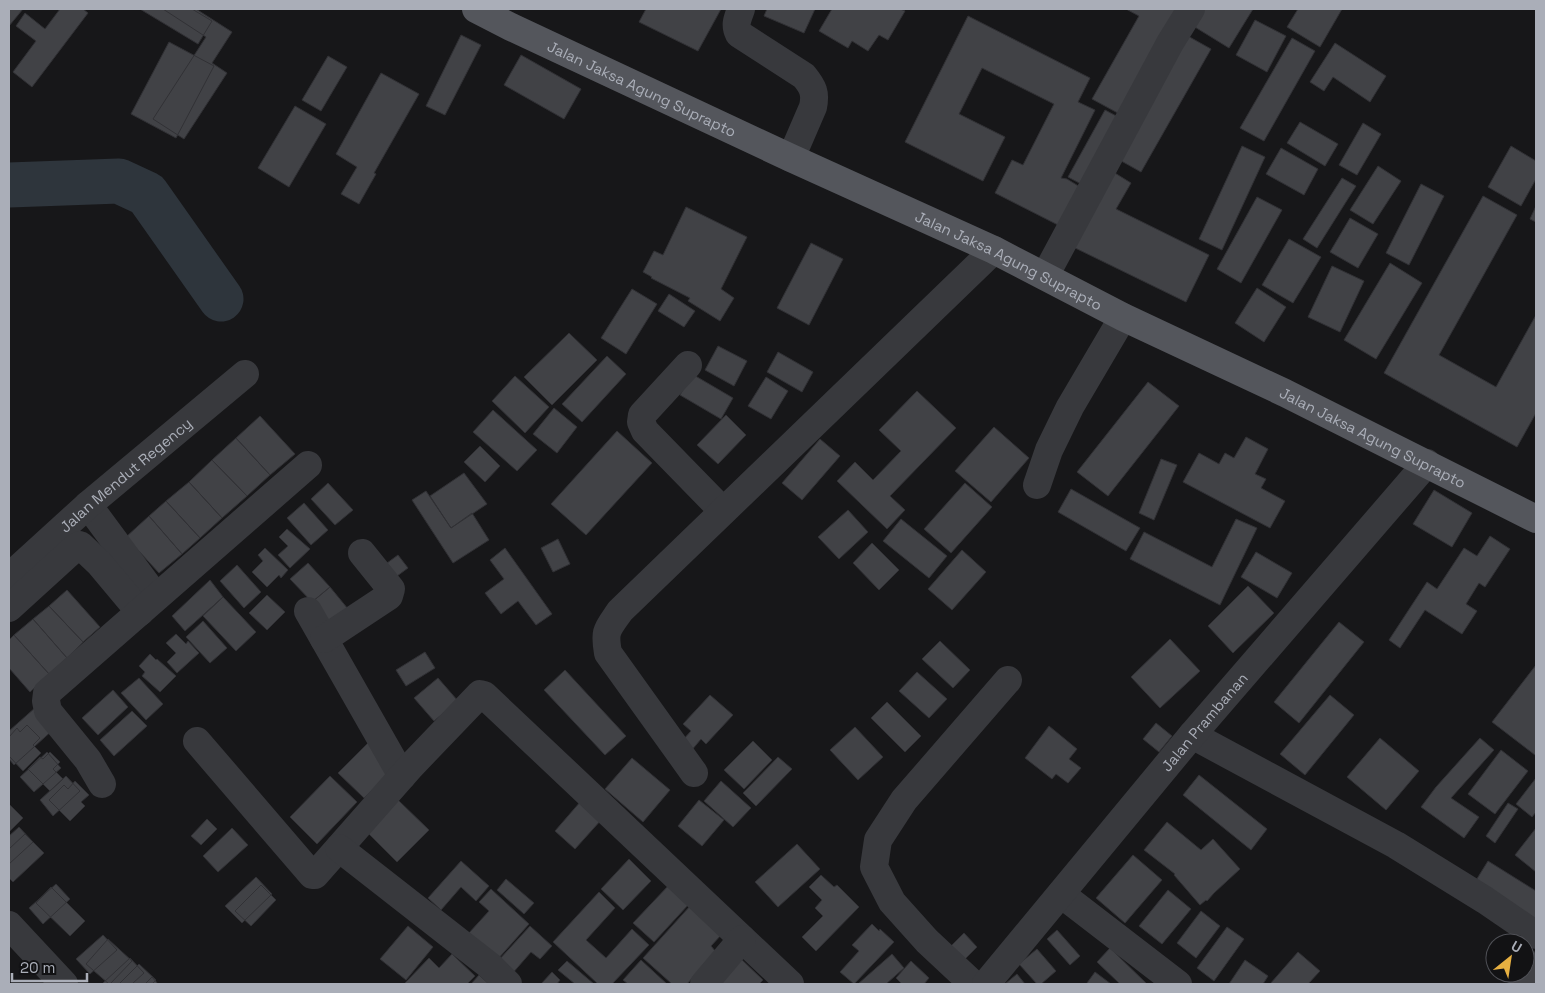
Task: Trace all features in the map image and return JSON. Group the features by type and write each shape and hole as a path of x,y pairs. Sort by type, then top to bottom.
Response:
{"main road":[{"name":"Jalan Jaksa Agung Suprapto","path":"476,9 791,158 994,250 1123,317 1284,393 1536,519"}],"street":[{"path":"741,9 736,23 739,34 804,76 812,86 815,99 813,108 791,158"},
{"path":"1045,276 1170,43 1191,9"},
{"path":"694,773 608,653 606,631 620,612 994,250"},
{"path":"1037,485 1049,450 1070,407 1123,317"},
{"path":"688,365 642,414 641,422 645,432 723,511"},
{"name":"Jalan Mendut Regency","path":"9,577 95,515 245,374"},
{"name":"Jalan Prambanan","path":"986,984 1192,734 1427,463"},
{"path":"102,784 88,760 48,710 47,693 308,465"},
{"path":"80,545 95,515"},
{"path":"95,515 148,604"},
{"name":"Jalan Mendut Regency","path":"9,608 80,545 98,563 148,604"},
{"path":"324,639 389,596 391,589 362,553"},
{"path":"308,611 402,776"},
{"path":"973,984 927,941 892,902 874,867 878,840 904,800 1008,680"},
{"path":"197,741 312,874 315,875 402,776 480,694 484,695 790,984"},
{"path":"1192,734 1396,845 1485,900 1536,936"},
{"path":"339,848 490,966 508,984"},
{"path":"1061,894 1178,984"},
{"path":"9,925 52,980"},
{"path":"704,984 742,939"}],"building":[{"path":"9,9 23,9 9,26"},
{"path":"60,9 83,9 88,13 32,87 13,72 36,41 16,26 25,13 45,29"},
{"path":"140,9 192,9 212,21 198,44"},
{"path":"163,9 196,9 232,32 212,63 227,73 184,139 153,119 206,37"},
{"path":"646,9 721,9 698,51 639,22"},
{"path":"767,9 815,9 804,33 764,16"},
{"path":"832,9 900,9 905,11 888,40 879,35 868,51 852,41 848,48 819,31"},
{"path":"1126,9 1188,9 1127,118 1092,99 1139,16"},
{"path":"1199,9 1253,9 1229,48 1190,24"},
{"path":"1298,9 1342,9 1320,47 1287,27"},
{"path":"968,16 1090,78 1078,102 1095,110 1061,178 1067,179 1080,187 1060,226 995,193 1012,160 1023,165 1054,104 982,68 959,114 1005,137 983,181 905,142"},
{"path":"1255,20 1286,36 1267,72 1236,55"},
{"path":"461,35 481,45 445,115 426,106"},
{"path":"1186,35 1211,49 1141,172 1116,158"},
{"path":"1292,38 1315,51 1264,141 1240,128"},
{"path":"169,42 214,66 176,138 131,114"},
{"path":"1335,43 1386,76 1370,102 1333,77 1324,91 1310,82"},
{"path":"521,55 581,89 564,119 504,85"},
{"path":"328,56 347,67 321,111 302,100"},
{"path":"381,73 419,94 374,173 376,174 359,204 341,194 357,167 336,154"},
{"path":"295,106 326,124 289,187 258,168"},
{"path":"1105,110 1120,118 1083,185 1068,177"},
{"path":"1300,122 1338,144 1325,166 1287,143"},
{"path":"1363,123 1381,134 1357,175 1339,165"},
{"path":"1242,146 1265,157 1222,250 1199,239"},
{"path":"1511,146 1536,161 1536,179 1521,206 1488,187"},
{"path":"1281,148 1318,169 1304,195 1266,174"},
{"path":"1378,166 1401,181 1373,224 1350,210"},
{"path":"1110,170 1131,183 1116,209 1209,255 1186,302 1067,244"},
{"path":"1342,178 1356,186 1317,248 1303,239"},
{"path":"1421,184 1444,196 1409,265 1386,253"},
{"path":"1483,196 1517,215 1439,355 1496,387 1536,315 1536,413 1517,447 1384,373"},
{"path":"1257,197 1282,210 1241,283 1217,269"},
{"path":"1536,206 1536,222 1530,219"},
{"path":"686,207 747,237 721,289 734,298 720,321 688,301 690,298 643,272 654,251 663,255"},
{"path":"1350,218 1378,234 1358,268 1330,252"},
{"path":"1289,239 1321,257 1293,303 1262,285"},
{"path":"811,243 843,259 809,325 777,308"},
{"path":"1390,263 1422,283 1376,359 1344,340"},
{"path":"1332,266 1364,281 1340,332 1308,317"},
{"path":"1257,288 1286,307 1264,342 1235,323"},
{"path":"632,289 657,304 626,354 601,338"},
{"path":"669,294 695,311 684,327 658,311"},
{"path":"569,333 597,360 552,405 524,377"},
{"path":"718,346 747,361 734,386 705,370"},
{"path":"778,352 813,372 802,392 767,372"},
{"path":"607,356 626,374 582,422 562,404"},
{"path":"692,374 733,398 721,419 680,395"},
{"path":"515,376 549,407 525,433 492,401"},
{"path":"766,377 788,391 771,419 748,406"},
{"path":"1148,382 1179,406 1108,496 1077,472"},
{"path":"917,391 956,428 890,496 905,510 887,529 837,481 855,462 873,480 901,451 879,430"},
{"path":"554,408 577,427 557,453 533,434"},
{"path":"493,410 537,450 517,471 473,432"},
{"path":"726,415 746,435 718,464 697,445"},
{"path":"260,416 295,454 270,475 236,438"},
{"path":"994,427 1029,458 991,502 955,471"},
{"path":"617,431 652,463 586,535 551,504"},
{"path":"1246,437 1268,449 1255,474 1266,479 1261,488 1285,501 1270,528 1183,482 1199,453 1219,464 1225,453 1234,458"},
{"path":"236,438 270,475 247,496 212,460"},
{"path":"820,439 840,456 802,500 782,483"},
{"path":"480,446 500,466 485,482 464,462"},
{"path":"1161,459 1177,465 1154,520 1139,513"},
{"path":"212,460 247,496 222,518 189,482"},
{"path":"464,473 487,504 451,528 430,496"},
{"path":"189,482 222,518 200,538 166,501"},
{"path":"328,483 353,510 335,525 311,499"},
{"path":"965,483 992,507 951,553 924,529"},
{"path":"1071,489 1140,528 1126,551 1058,512"},
{"path":"1434,490 1472,513 1452,547 1413,524"},
{"path":"426,491 451,528 472,513 489,540 453,563 412,500"},
{"path":"166,501 200,538 182,554 149,516"},
{"path":"304,503 328,530 311,545 287,518"},
{"path":"848,510 868,532 839,559 818,537"},
{"path":"149,516 182,554 159,573 126,537"},
{"path":"901,519 947,556 929,578 883,541"},
{"path":"1236,519 1257,528 1220,605 1130,559 1144,532 1212,567"},
{"path":"287,529 310,549 290,568 278,555 288,546 279,537"},
{"path":"1490,536 1510,549 1485,587 1479,583 1466,604 1477,611 1462,634 1425,610 1400,648 1389,640 1427,582 1437,589 1464,548 1477,556"},
{"path":"558,539 570,564 553,572 541,548"},
{"path":"872,543 899,570 879,590 853,563"},
{"path":"265,548 288,570 281,578 279,575 267,587 252,572 263,561 258,555"},
{"path":"505,548 552,614 536,625 518,601 501,614 485,593 504,579 490,560"},
{"path":"962,550 986,572 952,610 928,589"},
{"path":"1256,552 1292,573 1277,598 1241,577"},
{"path":"398,555 408,568 393,579 383,566"},
{"path":"308,563 330,587 312,602 290,579"},
{"path":"237,565 261,592 244,608 220,581"},
{"path":"210,580 223,597 185,631 172,616"},
{"path":"1248,586 1274,613 1233,653 1208,626"},
{"path":"330,587 348,609 326,626 312,602"},
{"path":"67,590 100,627 83,642 49,606"},
{"path":"267,595 285,612 267,630 249,613"},
{"path":"223,597 256,632 236,651 203,616"},
{"path":"49,606 83,642 67,658 33,619"},
{"path":"33,619 67,658 49,674 14,635"},
{"path":"203,621 227,648 210,663 186,637"},
{"path":"1339,622 1364,642 1299,723 1274,702"},
{"path":"176,634 186,644 188,641 199,653 177,673 167,662 176,653 166,643"},
{"path":"14,635 49,674 30,692 9,668 9,640"},
{"path":"1170,639 1200,671 1160,708 1131,677"},
{"path":"940,641 970,670 953,688 922,659"},
{"path":"425,652 435,668 406,686 396,670"},
{"path":"150,654 176,676 160,692 142,676 145,672 139,666"},
{"path":"1536,665 1536,753 1535,755 1492,722"},
{"path":"565,670 626,736 605,755 544,690"},
{"path":"917,672 947,699 929,718 899,691"},
{"path":"139,678 163,704 146,720 121,693"},
{"path":"438,678 458,701 434,721 414,698"},
{"path":"113,690 128,707 98,735 82,718"},
{"path":"710,695 733,715 706,744 701,739 691,751 681,742 691,731 683,724"},
{"path":"1330,695 1354,715 1305,775 1280,754"},
{"path":"887,702 921,736 905,752 871,718"},
{"path":"36,707 55,728 14,765 9,759 9,731"},
{"path":"132,711 147,726 114,756 100,740"},
{"path":"1156,723 1172,736 1159,752 1143,739"},
{"path":"27,725 40,738 33,745 41,753 23,771 9,756 9,737 17,728 20,732"},
{"path":"1049,726 1077,749 1069,759 1081,768 1068,783 1056,774 1052,779 1025,758"},
{"path":"855,727 883,757 858,780 830,750"},
{"path":"1380,738 1419,771 1386,810 1347,777"},
{"path":"1480,738 1494,750 1451,798 1479,817 1464,838 1421,807 1436,787"},
{"path":"753,741 772,760 744,789 724,770"},
{"path":"369,742 394,768 364,798 338,773"},
{"path":"1501,750 1528,771 1495,814 1468,794"},
{"path":"47,752 61,768 34,792 20,777"},
{"path":"50,752 60,762 53,769 63,779 50,791 28,769 40,757 43,759"},
{"path":"778,757 792,769 756,806 743,793"},
{"path":"632,758 670,790 643,822 605,789"},
{"path":"1199,775 1267,829 1251,850 1183,795"},
{"path":"66,776 80,791 53,816 40,800"},
{"path":"330,776 357,802 317,844 290,817"},
{"path":"1536,778 1536,812 1532,817 1516,804"},
{"path":"75,781 89,795 81,802 85,806 70,821 49,800 64,785 68,789"},
{"path":"721,781 751,808 733,827 704,801"},
{"path":"397,799 429,830 397,862 366,831"},
{"path":"699,800 724,820 702,846 678,826"},
{"path":"581,801 602,819 575,849 555,831"},
{"path":"1508,803 1518,809 1495,843 1486,836"},
{"path":"9,804 23,818 9,832"},
{"path":"207,819 217,829 201,845 191,836"},
{"path":"1167,822 1201,850 1213,839 1240,869 1207,901 1200,905 1175,874 1144,850"},
{"path":"19,827 33,842 9,864 9,836"},
{"path":"232,828 248,845 218,872 203,856"},
{"path":"1536,828 1536,872 1515,855"},
{"path":"25,834 44,853 13,882 9,878 9,849"},
{"path":"797,844 820,869 778,907 755,882"},
{"path":"1133,855 1162,880 1125,923 1096,898"},
{"path":"629,859 651,881 623,910 601,889"},
{"path":"461,861 489,886 476,901 461,887 441,910 428,898"},
{"path":"1488,861 1536,891 1536,920 1475,882"},
{"path":"821,875 834,887 837,885 859,907 816,951 802,937 823,916 815,908 822,900 809,887"},
{"path":"256,877 272,894 242,923 225,906"},
{"path":"506,879 534,903 524,914 497,890"},
{"path":"56,884 70,899 43,924 29,908"},
{"path":"261,885 276,900 251,926 235,911"},
{"path":"669,885 689,904 654,942 633,923"},
{"path":"51,887 85,921 70,936 36,903"},
{"path":"491,889 529,924 497,960 468,934 489,911 479,902"},
{"path":"1168,890 1191,909 1162,944 1139,926"},
{"path":"599,892 615,908 586,940 606,958 632,929 649,945 612,984 598,984 553,942"},
{"path":"691,905 722,934 711,946 716,952 687,984 672,984 643,958"},
{"path":"1201,911 1220,926 1196,958 1177,943"},
{"path":"872,924 894,942 854,984 840,972 859,951 852,945"},
{"path":"408,926 433,947 406,980 380,959"},
{"path":"530,926 552,946 540,959 531,952 511,975 497,962"},
{"path":"1227,927 1244,939 1214,981 1197,968"},
{"path":"1057,930 1080,956 1070,965 1047,939"},
{"path":"964,933 977,947 962,962 948,949"},
{"path":"103,935 117,950 90,974 76,959"},
{"path":"108,939 132,961 110,984 86,964"},
{"path":"1110,948 1147,984 1120,984 1097,962"},
{"path":"1037,949 1056,971 1041,984 1037,984 1019,964"},
{"path":"1298,952 1320,971 1308,984 1270,984"},
{"path":"1536,953 1536,984 1507,984 1535,983"},
{"path":"452,954 475,976 467,984 405,983 429,958 439,968"},
{"path":"892,954 904,968 886,984 858,984"},
{"path":"738,956 763,980 759,984 710,984"},
{"path":"130,958 144,973 132,984 103,983"},
{"path":"641,960 667,984 628,984 623,980"},
{"path":"1245,960 1268,976 1263,984 1229,984"},
{"path":"567,961 594,984 575,984 558,970"},
{"path":"911,961 929,978 924,984 902,984 896,978"},
{"path":"139,964 156,980 152,984 119,984"},
{"path":"552,972 560,980 557,984 541,984"},
{"path":"1095,972 1111,984 1087,983"},
{"path":"1017,974 1025,984 1005,984"},
{"path":"479,975 489,984 471,984"},
{"path":"152,977 158,984 145,984"}],"waterway":[{"path":"9,185 119,181 147,194 221,299"}]}
